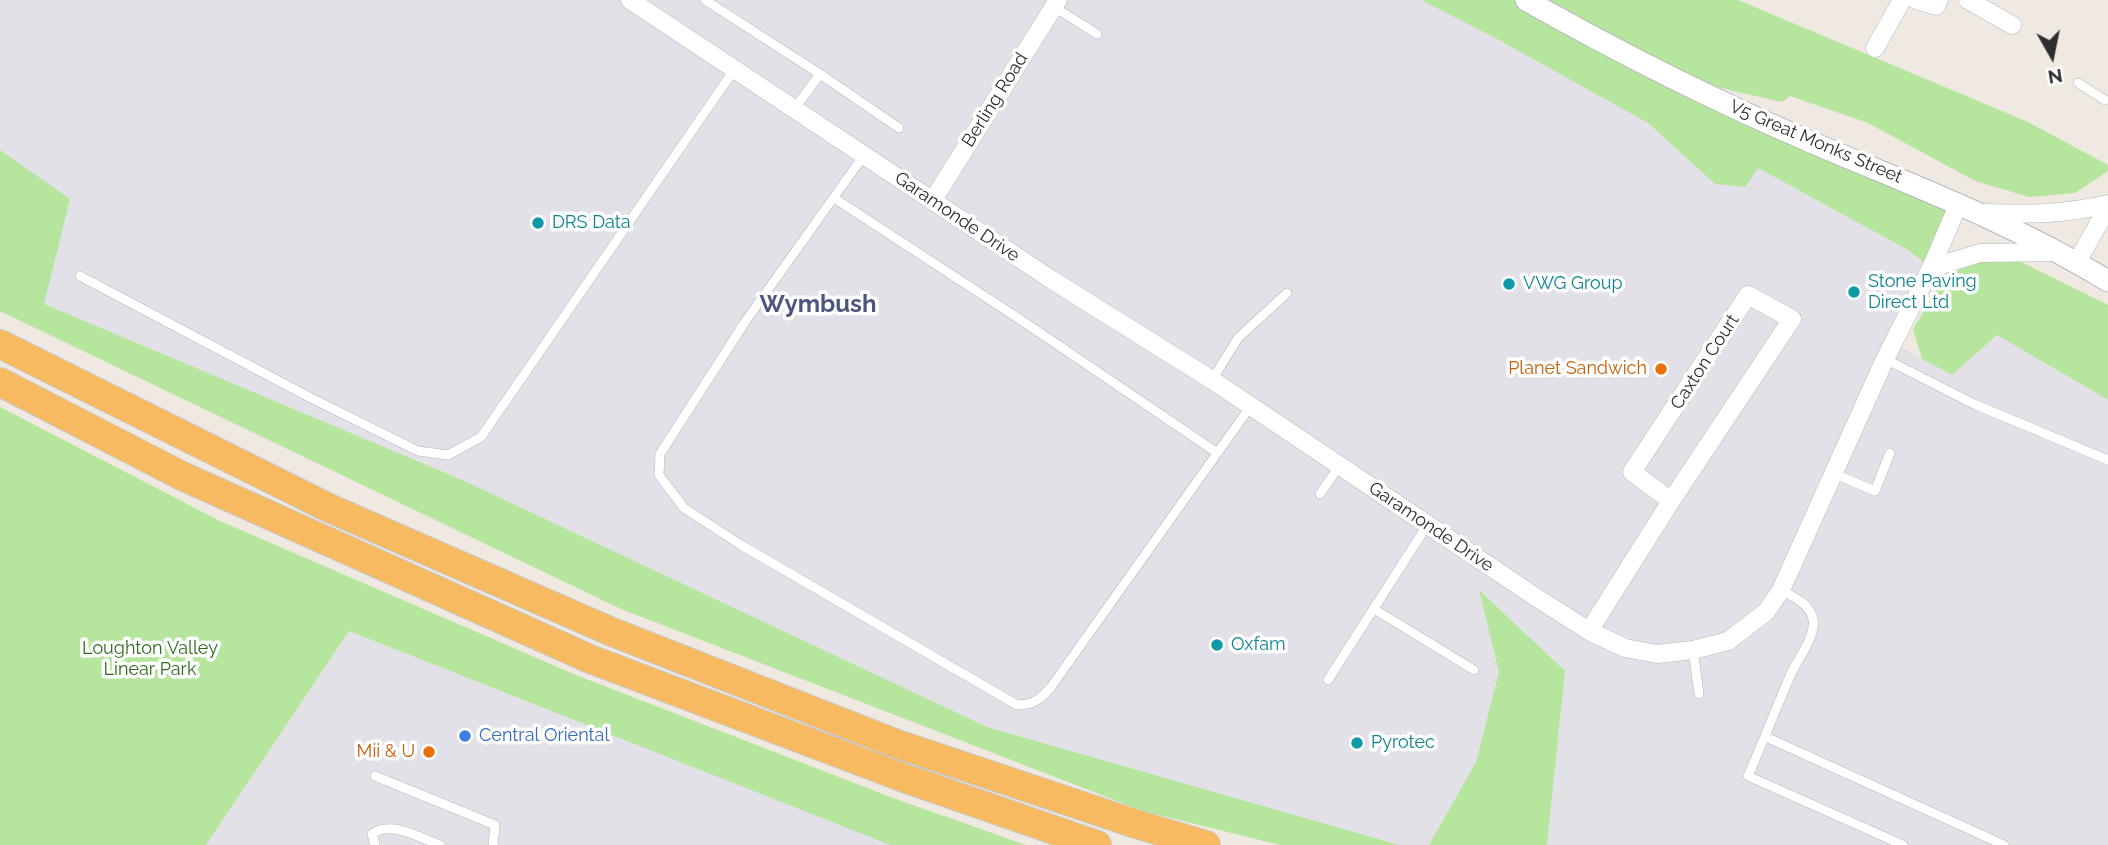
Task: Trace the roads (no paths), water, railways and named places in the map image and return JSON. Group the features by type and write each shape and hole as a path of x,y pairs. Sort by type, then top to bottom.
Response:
{"highway":[{"path":"0,344 329,508 612,632 897,744 1206,845"},
{"path":"0,382 182,476 590,659 904,778 1097,845"}],"street":[{"name":"Garamonde Drive","path":"630,0 1052,281 1212,380 1537,598 1589,631 1625,648 1657,654 1693,650 1728,641 1766,612 1782,590 1885,359 1931,268 1959,203"},
{"name":"V5 Great Monks Street","path":"1526,0 1659,73 1810,142 1982,213 2068,257 2108,281"},
{"path":"1875,48 1902,0"},
{"path":"1916,0 1936,6 1939,0"},
{"path":"1968,0 2012,26"},
{"name":"Berling Road","path":"933,200 1056,3"},
{"path":"1982,213 2049,215 2108,205"},
{"path":"1931,268 1980,253 2068,257 2108,205"},
{"name":"Caxton Court","path":"1589,631 1792,318 1748,295 1632,472 1671,501"}],"lane":[{"path":"705,0 899,128"},
{"path":"1056,3 1097,34"},
{"path":"80,275 311,398 418,451 448,455 481,437 734,70"},
{"path":"795,108 820,74"},
{"path":"2078,83 2105,100"},
{"path":"864,155 745,322 660,454 659,475 684,508 741,545 1017,705 1030,704 1040,699 1051,687 1250,407"},
{"path":"834,198 1216,452"},
{"path":"1212,380 1238,338 1287,293"},
{"path":"1885,359 1974,404 2108,460"},
{"path":"1835,474 1875,491 1890,453"},
{"path":"1320,494 1340,465"},
{"path":"1328,680 1428,524"},
{"path":"1782,590 1810,610 1812,631 1790,675 1748,776 1903,845"},
{"path":"1374,609 1474,670"},
{"path":"1693,650 1699,694"},
{"path":"1766,737 2004,845"},
{"path":"375,776 495,825 493,845"},
{"path":"375,845 372,834 384,828 440,845"}],"place":[{"name":"DRS Data","path":"538,223"},
{"name":"VWG Group","path":"1509,284"},
{"name":"Stone Paving Direct Ltd","path":"1854,292"},
{"name":"Planet Sandwich","path":"1661,369"},
{"name":"Oxfam","path":"1217,645"},
{"name":"Central Oriental","path":"465,736"},
{"name":"Pyrotec","path":"1357,743"},
{"name":"Mii & U","path":"429,752"}],"district":[{"name":"Wymbush","path":"818,305"}],"park label":[{"name":"Loughton Valley Linear Park","path":"150,659"}]}
